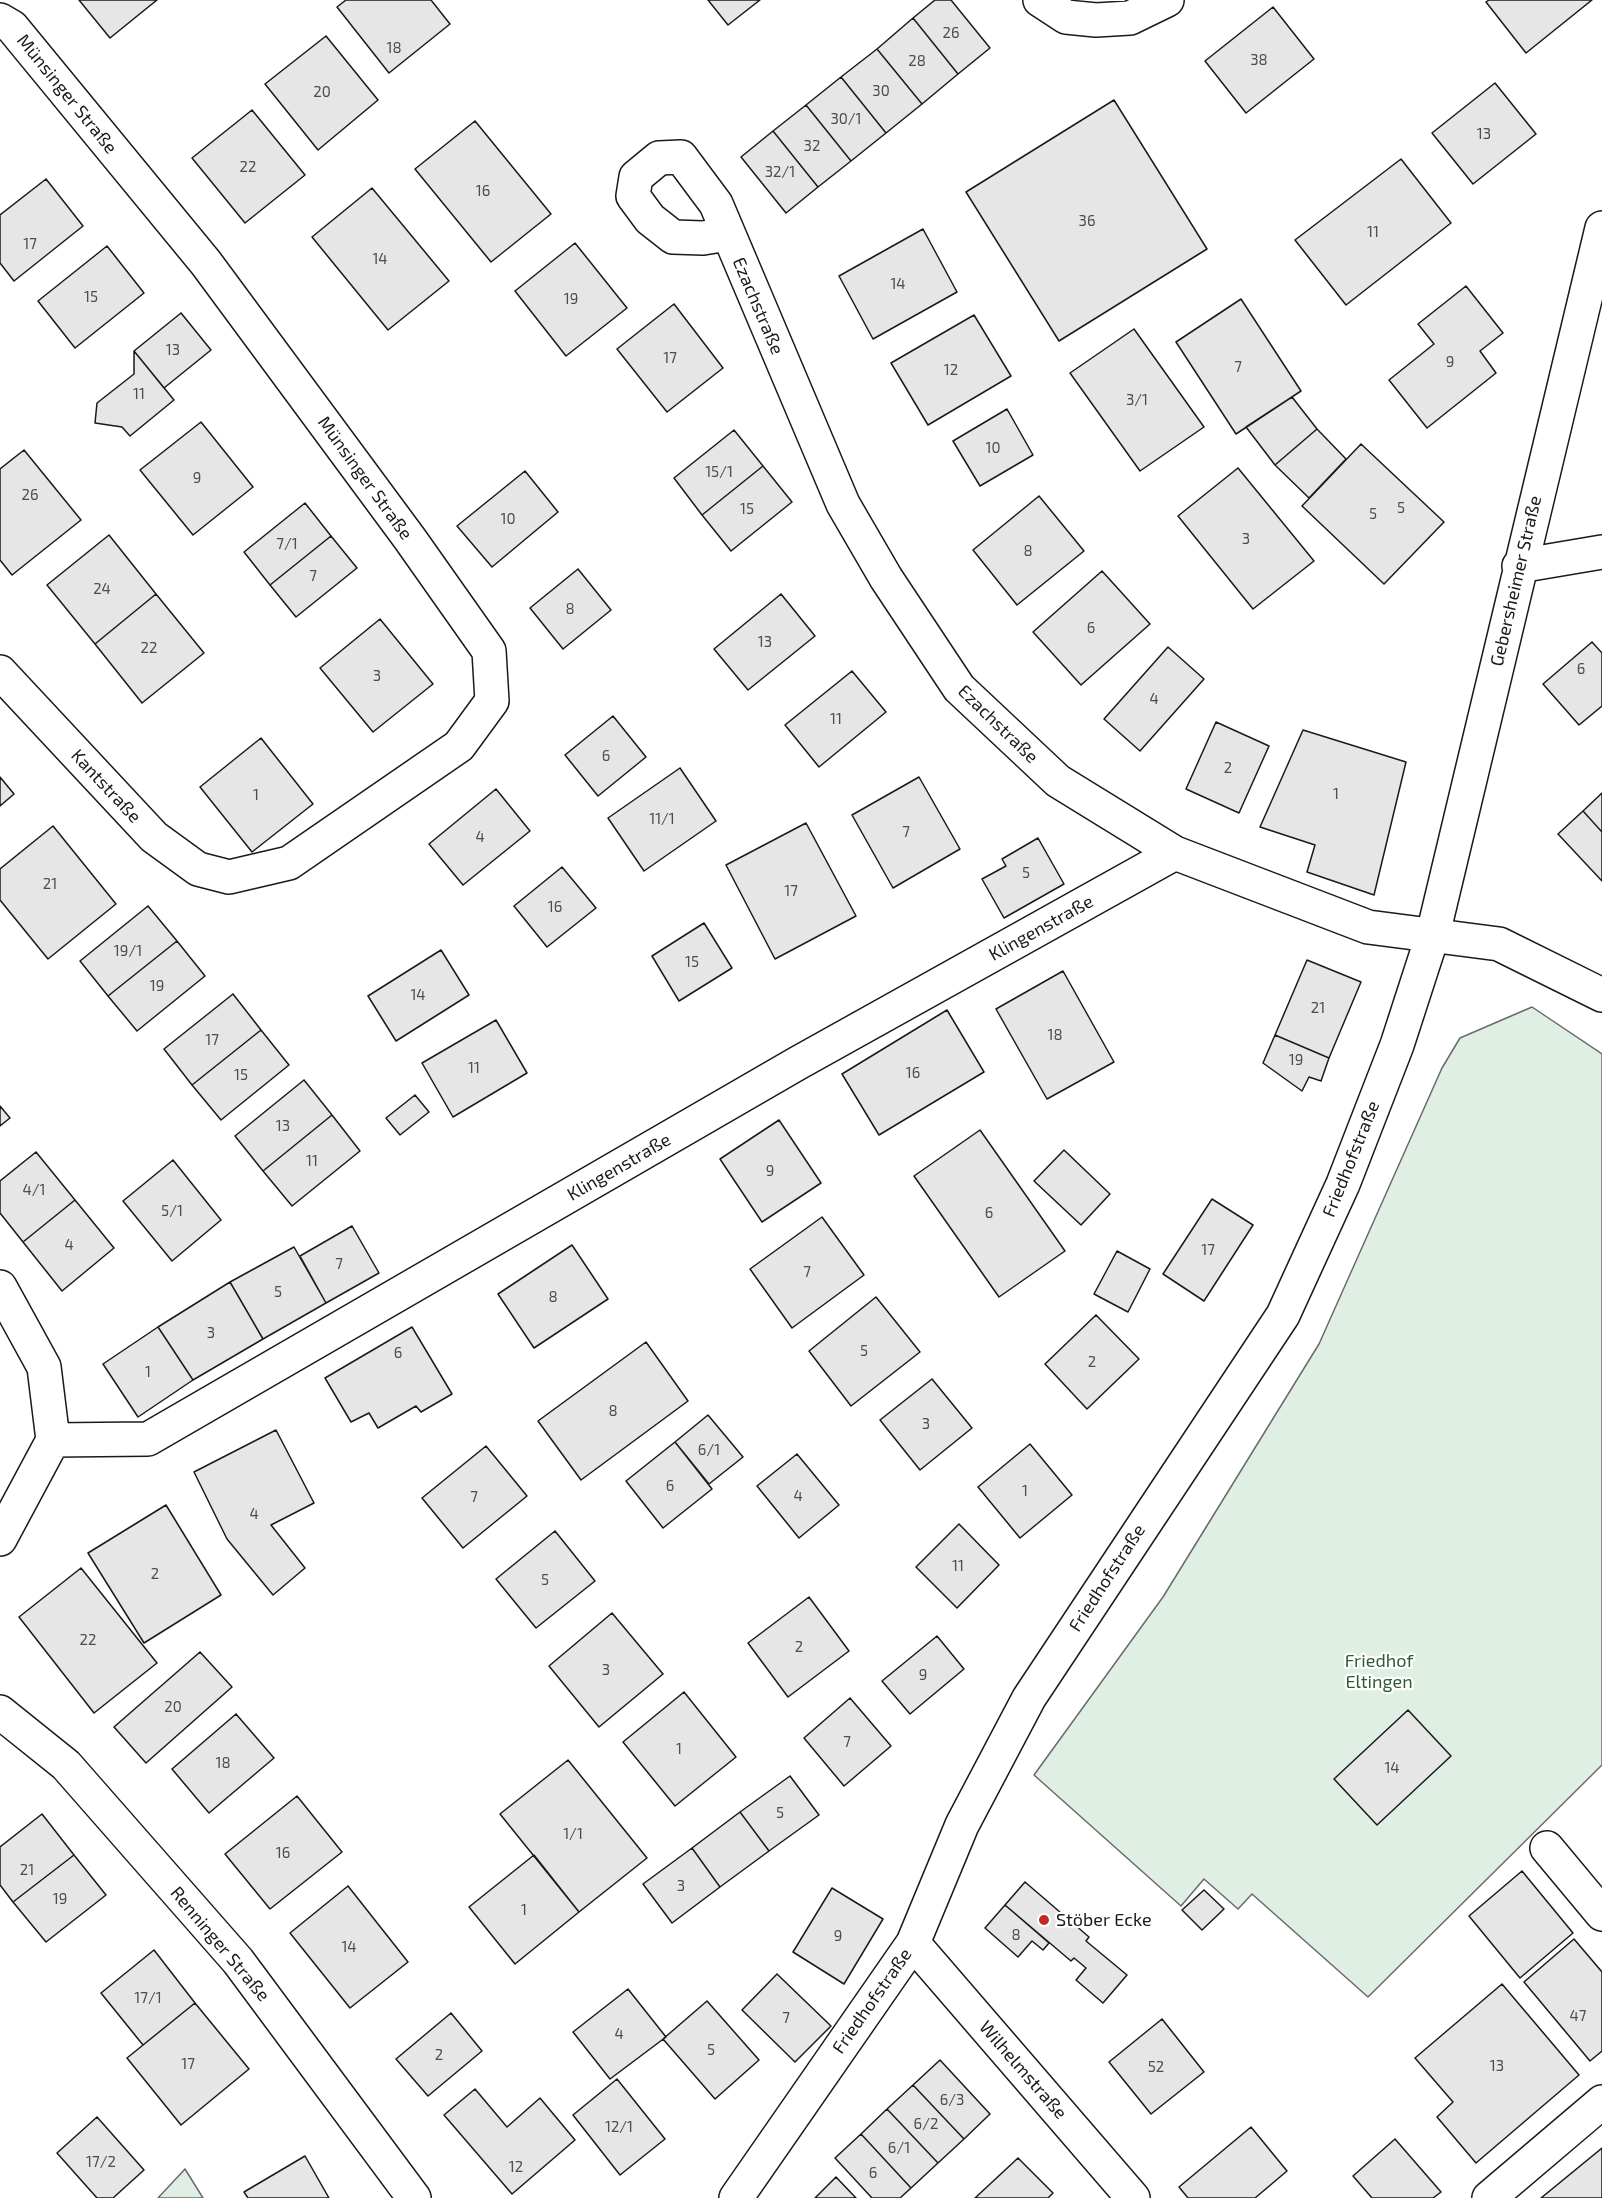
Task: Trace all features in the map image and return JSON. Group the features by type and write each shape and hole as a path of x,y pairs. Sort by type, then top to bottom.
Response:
{"street":[{"path":"1040,0 1066,17 1096,20 1130,18 1167,0"},
{"name":"Münsinger Straße","path":"0,20 12,27 206,263 410,539 489,651 492,701 459,746 289,863 229,877"},
{"name":"Gebersheimer Straße","path":"1433,934 1519,566 1602,228"},
{"name":"Ezachstraße","path":"728,234 843,504 886,578 959,688 1058,781 1175,853 1368,927 1498,944 1602,995"},
{"path":"1519,566 1602,552"},
{"name":"Kantstraße","path":"0,672 154,837 198,869 229,877"},
{"name":"Klingenstraße","path":"53,1440 148,1439 798,1063 1175,853"},
{"name":"Friedhofstraße","path":"736,2198 913,1943 962,1825 1029,1698 1283,1315 1347,1173 1397,1045 1433,934"},
{"path":"0,1287 44,1367 53,1440 0,1539"},
{"name":"Renninger Straße","path":"0,1712 66,1765 238,1961 414,2198"},
{"path":"1547,1848 1602,1914"},
{"name":"Wilhelmstraße","path":"913,1943 1133,2198"},
{"path":"1489,2198 1602,2102"}],"green space":[{"name":"Friedhof Eltingen","path":"1532,1007 1602,1054 1602,1765 1368,1997 1252,1894 1238,1909 1204,1879 1181,1906 1034,1775 1163,1597 1319,1344 1442,1068 1460,1038"},
{"path":"185,2169 203,2198 158,2198"}],"building":[{"path":"79,0 157,0 110,38"},
{"path":"346,0 431,0 450,24 389,73 337,7"},
{"path":"708,0 760,0 728,25"},
{"path":"935,0 951,0 990,48 958,74 913,18"},
{"path":"1489,0 1592,0 1526,53 1486,2"},
{"path":"1273,7 1314,59 1246,113 1205,61"},
{"path":"913,18 958,74 922,104 877,49"},
{"path":"326,36 378,100 318,150 265,84"},
{"path":"877,49 922,104 886,133 841,77"},
{"path":"841,77 886,133 851,161 806,105"},
{"path":"1495,83 1536,134 1473,184 1432,133"},
{"path":"1114,100 1207,249 1059,341 966,192"},
{"path":"806,105 851,161 818,187 773,131"},
{"path":"252,110 305,175 245,223 192,158"},
{"path":"475,121 551,214 491,262 415,169"},
{"path":"773,131 818,187 786,213 741,157"},
{"path":"1401,159 1451,223 1346,305 1295,240"},
{"path":"46,179 83,226 14,281 0,263 0,215"},
{"path":"372,188 449,281 388,330 312,237"},
{"path":"923,229 957,292 873,339 839,276"},
{"path":"575,243 627,308 566,356 515,291"},
{"path":"107,246 144,293 75,348 38,301"},
{"path":"1466,286 1503,333 1480,351 1496,373 1427,428 1389,380 1434,344 1418,324"},
{"path":"1241,299 1301,391 1236,434 1176,342"},
{"path":"674,304 723,368 667,412 617,349"},
{"path":"181,313 211,350 164,388 134,351"},
{"path":"974,315 1011,376 928,425 891,363"},
{"path":"1134,329 1204,427 1140,471 1070,373"},
{"path":"134,351 174,400 130,436 122,427 95,423 97,403 134,374"},
{"path":"1292,397 1317,429 1275,465 1246,427"},
{"path":"1007,409 1033,455 980,486 953,441"},
{"path":"201,422 253,487 193,535 140,470"},
{"path":"1317,429 1346,459 1309,498 1275,465"},
{"path":"734,430 763,466 702,515 674,478"},
{"path":"1361,444 1444,522 1384,584 1302,506"},
{"path":"24,450 81,520 12,575 0,560 0,469"},
{"path":"763,466 792,502 731,551 702,515"},
{"path":"1238,468 1314,561 1253,609 1178,516"},
{"path":"525,471 558,512 492,567 457,526"},
{"path":"1039,496 1084,551 1017,605 973,550"},
{"path":"305,503 331,536 270,585 244,552"},
{"path":"109,535 156,594 95,644 47,585"},
{"path":"331,536 357,568 296,617 270,585"},
{"path":"578,569 611,610 563,649 530,608"},
{"path":"1102,571 1150,624 1081,685 1033,632"},
{"path":"156,594 204,653 142,703 95,644"},
{"path":"781,594 815,636 748,690 714,649"},
{"path":"380,619 433,684 373,732 320,668"},
{"path":"1592,642 1602,653 1602,706 1579,725 1543,684"},
{"path":"1168,647 1204,679 1140,751 1104,719"},
{"path":"852,671 886,712 819,767 785,725"},
{"path":"613,716 646,757 598,796 565,755"},
{"path":"1216,722 1269,746 1239,813 1186,789"},
{"path":"1303,730 1406,762 1374,895 1307,872 1315,845 1260,827"},
{"path":"261,738 313,804 252,852 200,787"},
{"path":"680,768 716,821 644,871 608,818"},
{"path":"0,777 14,794 0,806"},
{"path":"919,777 960,849 893,888 852,815"},
{"path":"496,789 530,831 463,885 429,844"},
{"path":"1602,793 1602,832 1583,811"},
{"path":"1583,811 1602,832 1602,881 1558,834"},
{"path":"806,823 856,916 775,959 726,865"},
{"path":"53,826 116,904 48,959 0,900 0,869"},
{"path":"1038,838 1064,884 1004,918 982,879 1006,866 1002,859"},
{"path":"562,867 596,908 547,947 514,906"},
{"path":"148,906 177,941 108,996 80,961"},
{"path":"704,923 732,968 679,1001 652,956"},
{"path":"177,941 205,976 137,1031 108,996"},
{"path":"441,950 469,995 396,1041 368,996"},
{"path":"1307,960 1361,982 1329,1058 1275,1035"},
{"path":"1063,971 1114,1062 1047,1099 996,1009"},
{"path":"233,994 261,1030 192,1085 164,1049"},
{"path":"947,1010 984,1072 879,1135 842,1074"},
{"path":"496,1020 527,1073 453,1117 422,1063"},
{"path":"261,1030 289,1065 221,1120 192,1085"},
{"path":"1275,1035 1329,1058 1321,1081 1309,1077 1302,1091 1263,1063"},
{"path":"304,1080 332,1115 263,1171 235,1136"},
{"path":"415,1095 429,1112 400,1135 386,1118"},
{"path":"0,1106 10,1118 0,1126"},
{"path":"332,1115 360,1151 292,1206 263,1171"},
{"path":"779,1120 821,1183 762,1222 720,1159"},
{"path":"980,1130 1065,1251 999,1297 914,1176"},
{"path":"1064,1150 1110,1194 1081,1225 1034,1181"},
{"path":"36,1152 75,1200 23,1242 0,1213 0,1181"},
{"path":"173,1160 221,1220 172,1261 123,1201"},
{"path":"1212,1199 1253,1225 1204,1301 1163,1274"},
{"path":"75,1200 114,1248 62,1291 23,1242"},
{"path":"822,1217 864,1275 792,1328 750,1269"},
{"path":"352,1226 379,1273 326,1303 300,1256"},
{"path":"572,1245 608,1299 534,1348 498,1294"},
{"path":"294,1247 326,1303 263,1339 230,1282"},
{"path":"1117,1251 1150,1269 1128,1312 1094,1294"},
{"path":"230,1282 263,1339 193,1380 158,1327"},
{"path":"876,1297 920,1352 851,1406 809,1351"},
{"path":"1096,1315 1139,1359 1087,1409 1045,1364"},
{"path":"158,1327 193,1380 138,1417 103,1364"},
{"path":"412,1327 452,1394 421,1412 416,1406 378,1428 369,1413 351,1422 325,1378"},
{"path":"646,1342 688,1401 581,1480 538,1421"},
{"path":"932,1379 972,1428 920,1470 880,1420"},
{"path":"708,1415 743,1457 709,1484 675,1442"},
{"path":"276,1430 314,1503 271,1525 305,1568 273,1595 227,1539 194,1472"},
{"path":"675,1442 712,1489 663,1528 626,1481"},
{"path":"1030,1444 1072,1495 1020,1538 978,1487"},
{"path":"486,1446 527,1496 463,1548 422,1498"},
{"path":"797,1454 839,1505 799,1538 757,1486"},
{"path":"166,1505 221,1595 144,1643 88,1553"},
{"path":"959,1524 999,1565 957,1608 916,1567"},
{"path":"555,1531 595,1581 536,1628 496,1579"},
{"path":"81,1568 157,1663 94,1713 19,1617"},
{"path":"809,1597 849,1651 788,1697 748,1643"},
{"path":"612,1613 663,1674 599,1727 549,1666"},
{"path":"937,1636 964,1669 910,1714 882,1681"},
{"path":"200,1652 232,1687 146,1763 114,1727"},
{"path":"684,1692 736,1757 675,1806 623,1742"},
{"path":"850,1698 891,1746 844,1786 804,1738"},
{"path":"1408,1710 1451,1756 1377,1825 1334,1779"},
{"path":"236,1714 274,1758 209,1813 172,1769"},
{"path":"568,1760 647,1858 579,1912 500,1814"},
{"path":"790,1776 819,1815 769,1851 740,1812"},
{"path":"297,1796 342,1852 270,1909 225,1854"},
{"path":"740,1812 769,1851 720,1887 692,1848"},
{"path":"42,1814 74,1855 13,1902 0,1885 0,1847"},
{"path":"692,1848 720,1887 672,1923 643,1884"},
{"path":"74,1855 106,1895 46,1942 13,1902"},
{"path":"534,1855 579,1912 515,1964 469,1907"},
{"path":"1522,1871 1573,1933 1520,1978 1469,1916"},
{"path":"1025,1882 1089,1937 1086,1941 1127,1975 1103,2003 1076,1980 1086,1968 1074,1958 1071,1961 1005,1905"},
{"path":"348,1886 408,1962 350,2008 290,1933"},
{"path":"832,1888 883,1919 844,1984 793,1952"},
{"path":"1204,1890 1224,1909 1202,1930 1182,1910"},
{"path":"1005,1905 1049,1943 1043,1950 1032,1941 1018,1957 985,1928"},
{"path":"1574,1939 1602,1972 1602,2051 1590,2061 1524,1982"},
{"path":"154,1950 195,2003 143,2045 101,1993"},
{"path":"777,1974 831,2026 795,2062 742,2010"},
{"path":"1502,1984 1579,2075 1476,2163 1437,2117 1453,2102 1415,2058"},
{"path":"628,1989 666,2037 610,2079 573,2032"},
{"path":"707,2001 759,2060 715,2099 663,2039"},
{"path":"195,2003 249,2069 181,2125 127,2058"},
{"path":"451,2013 482,2051 428,2096 396,2059"},
{"path":"1162,2019 1204,2072 1151,2114 1109,2062"},
{"path":"940,2060 990,2114 964,2139 913,2085"},
{"path":"617,2079 665,2139 620,2175 573,2115"},
{"path":"913,2085 964,2139 938,2163 887,2109"},
{"path":"475,2089 507,2127 540,2098 575,2140 512,2194 444,2115"},
{"path":"887,2109 938,2163 911,2188 861,2134"},
{"path":"97,2117 144,2170 113,2198 97,2198 57,2153"},
{"path":"1251,2127 1287,2171 1255,2198 1188,2198 1179,2187"},
{"path":"861,2134 911,2188 900,2198 872,2198 835,2158"},
{"path":"1395,2139 1441,2192 1433,2198 1372,2198 1353,2176"},
{"path":"1602,2148 1602,2198 1541,2198"},
{"path":"305,2156 329,2198 248,2198 244,2192"},
{"path":"1018,2158 1053,2193 1048,2198 975,2198"},
{"path":"836,2177 856,2198 815,2198"}],"place":[{"name":"Stöber Ecke","path":"1044,1920"}]}
